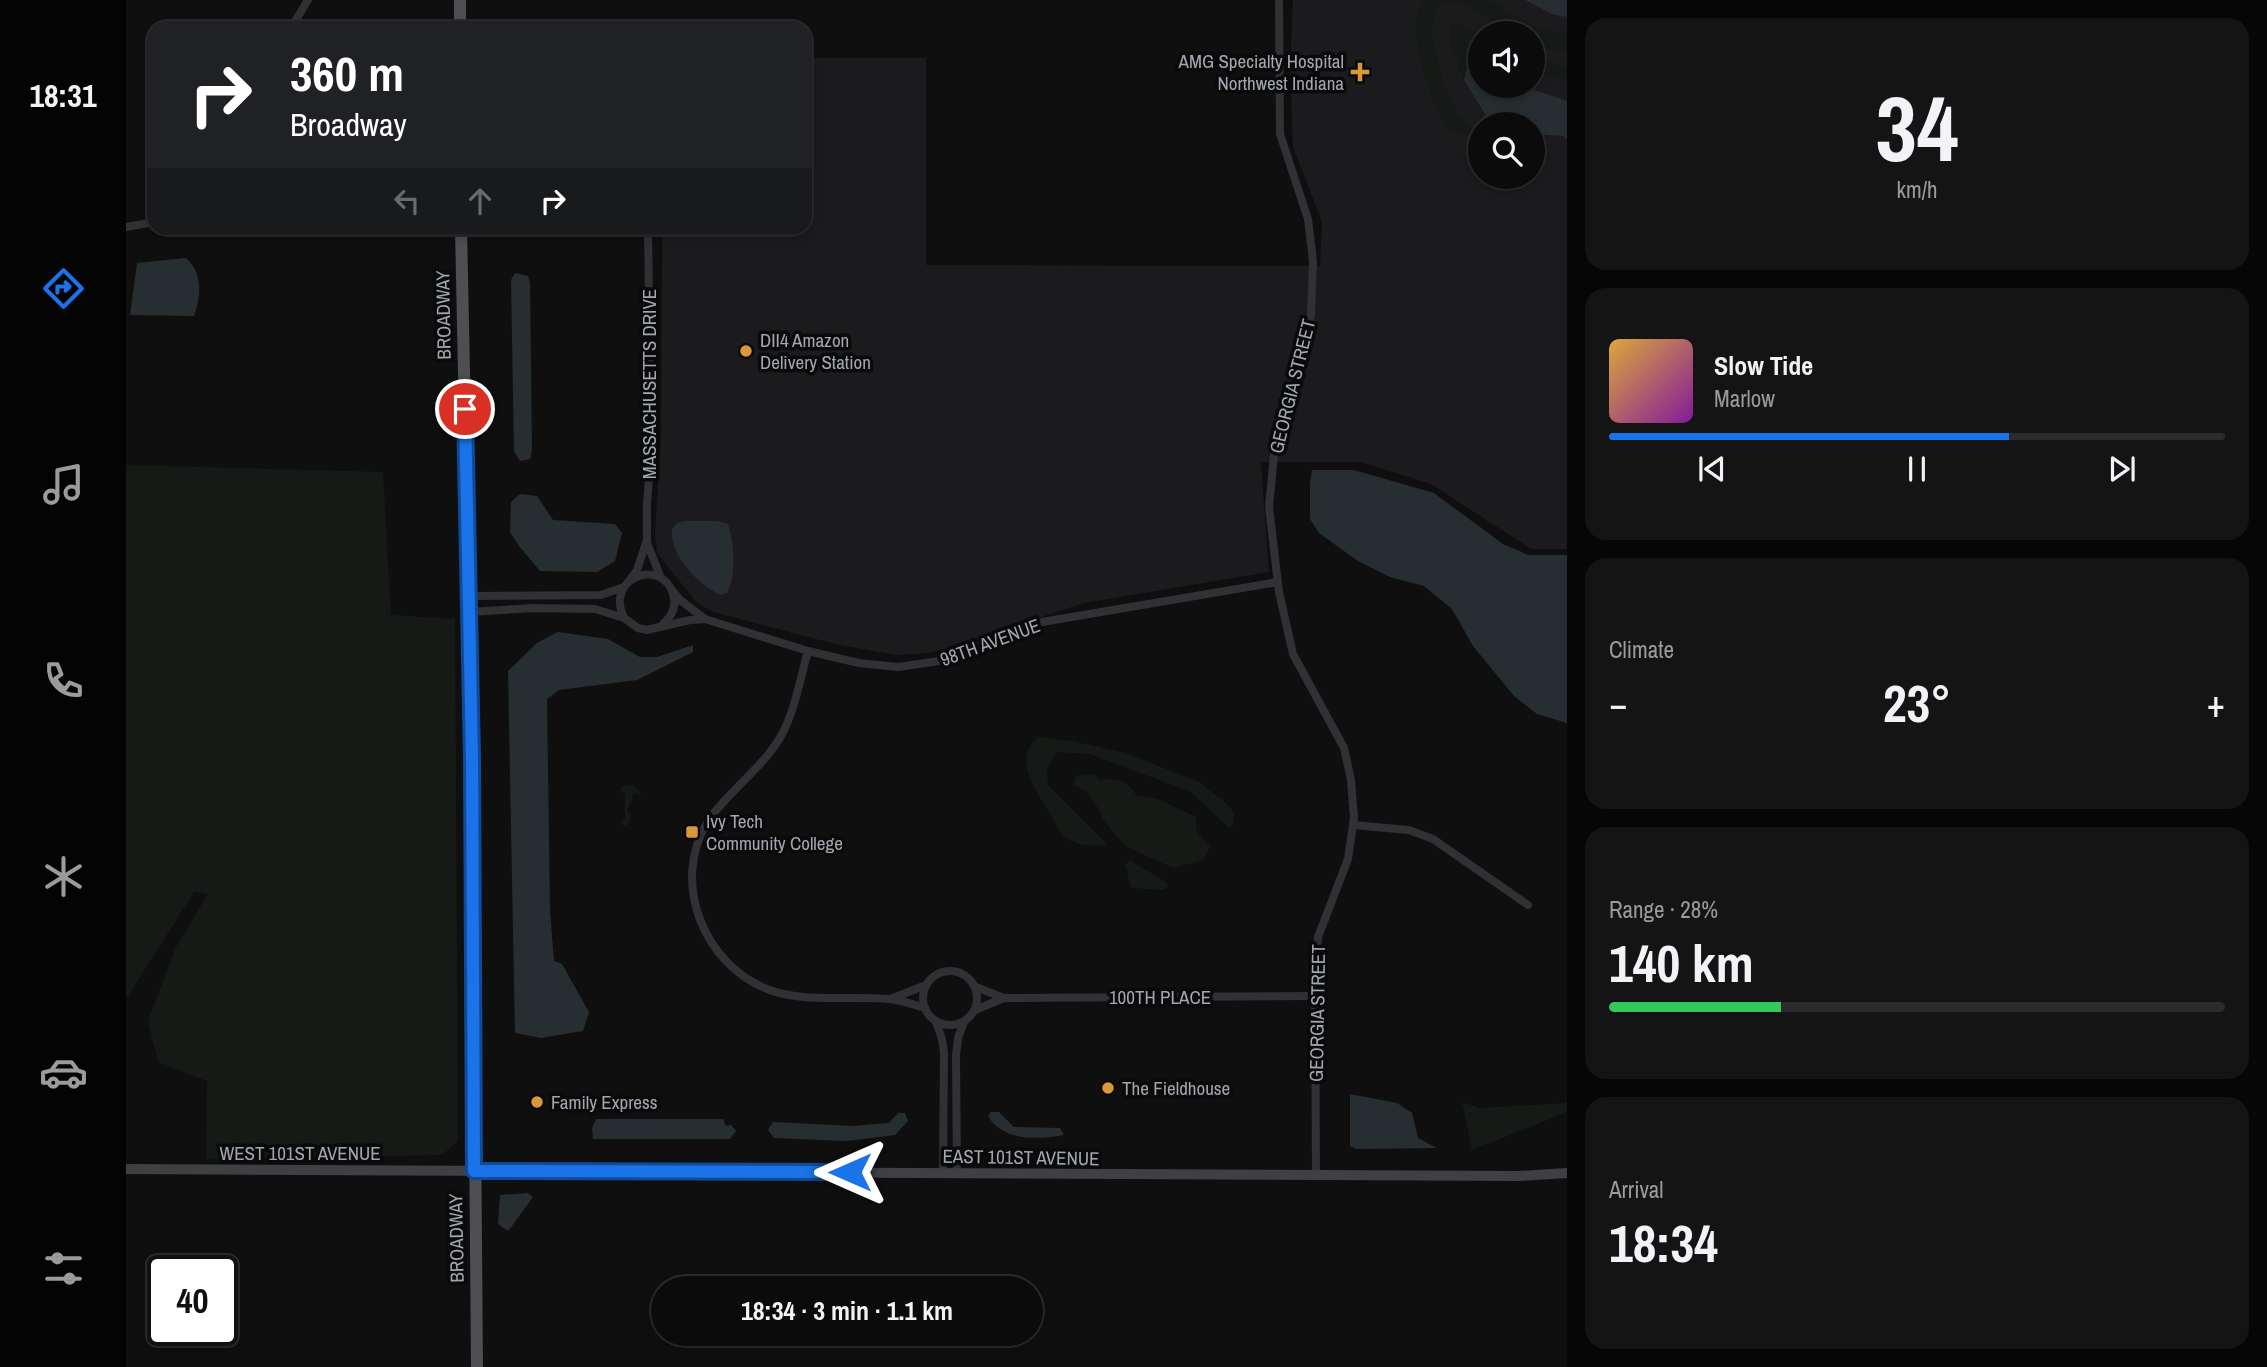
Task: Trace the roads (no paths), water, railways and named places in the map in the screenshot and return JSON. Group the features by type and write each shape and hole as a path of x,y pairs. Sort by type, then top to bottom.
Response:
{"main road":[{"path":"460,0 460,21"},
{"name":"BROADWAY","path":"461,235 469,596 477,1367"}],"street":[{"path":"295,21 308,0"},
{"name":"GEORGIA STREET","path":"1279,0 1280,134 1308,219 1313,261 1311,315 1275,445 1269,507 1278,582 1293,653 1344,748 1351,780 1353,825 1348,859 1318,937 1315,996 1316,1175"},
{"path":"126,226 147,223"},
{"name":"MASSACHUSETTS DRIVE","path":"647,540 651,451 648,235"},
{"path":"647,540 661,578"},
{"path":"624,618 619,602 626,584 637,570 647,540"},
{"path":"469,596 601,595 645,574 661,578"},
{"name":"98TH AVENUE","path":"661,578 680,600 705,619 808,651 869,665 916,665 939,661 1042,622 1278,582"},
{"path":"663,624 674,609 672,590"},
{"name":"98TH AVENUE","path":"469,612 533,608 595,609 624,618 638,628 647,630 663,624 705,619"},
{"path":"808,651 788,720 780,737 708,822 694,862 693,889 697,913 709,941 727,965 748,980 769,990 794,996 890,999 925,1008"},
{"path":"1353,825 1409,830 1433,839 1528,905"},
{"path":"943,1173 944,1053 936,1022 925,1008 923,997 926,985 932,977 951,970 961,972 970,979 976,987 978,1002 975,1010 964,1022 958,1038 957,1173"},
{"path":"890,999 926,985"},
{"name":"100TH PLACE","path":"976,987 1004,998 1315,996"},
{"name":"100TH PLACE","path":"975,1010 1004,998"},
{"path":"936,1022 945,1025 964,1022"},
{"name":"WEST 101ST AVENUE","path":"126,1169 474,1171"},
{"name":"EAST 101ST AVENUE","path":"474,1171 1519,1176 1567,1173"}],"place":[{"name":"AMG Specialty Hospital Northwest Indiana","path":"1360,72"},
{"name":"DII4 Amazon Delivery Station","path":"746,351"},
{"name":"Ivy Tech Community College","path":"692,832"},
{"name":"The Fieldhouse","path":"1108,1088"},
{"name":"Family Express","path":"537,1102"}]}
